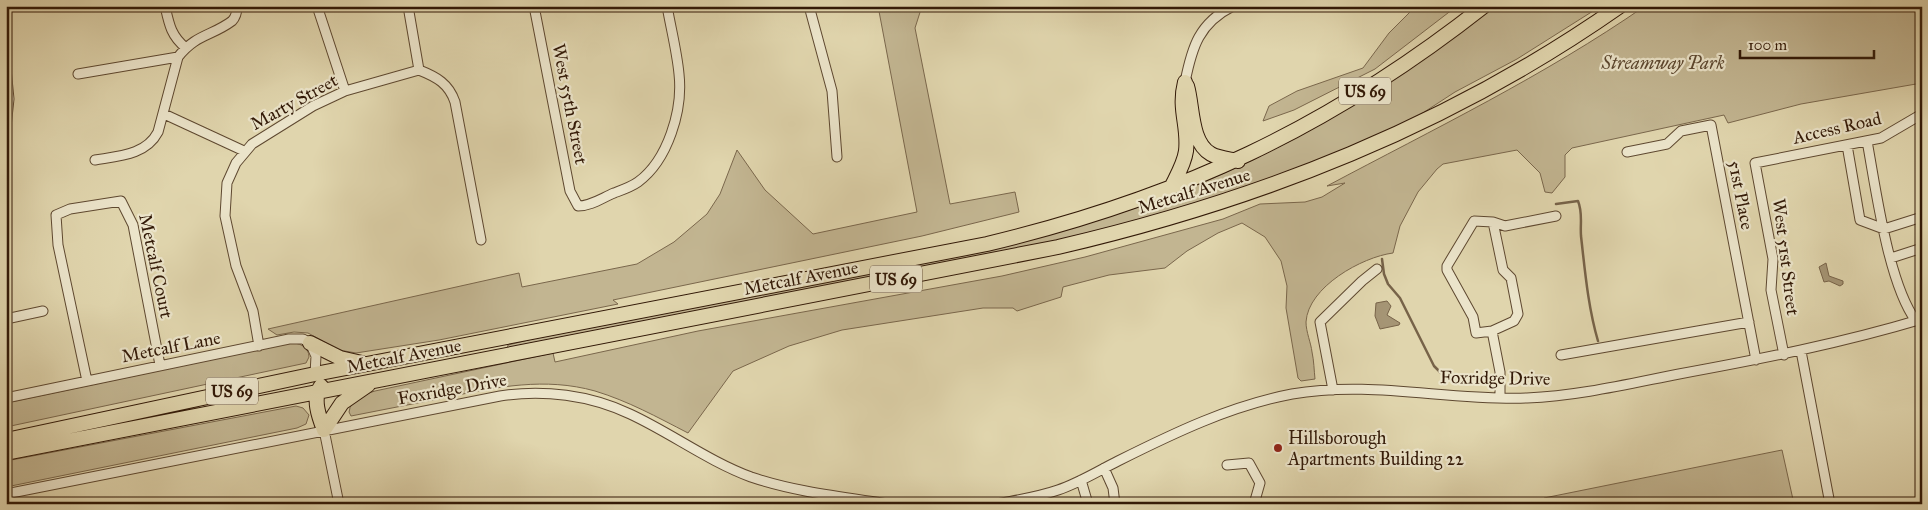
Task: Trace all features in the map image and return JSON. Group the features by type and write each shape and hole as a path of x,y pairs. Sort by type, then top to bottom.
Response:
{"highway":[{"name":"Metcalf Avenue","path":"6,440 315,374 370,365 458,346 987,244 1085,218 1170,190 1289,135 1365,91 1408,63 1484,6"},
{"name":"Metcalf Avenue","path":"6,453 1058,247 1176,218 1314,170 1414,126 1516,71 1620,6"},
{"path":"1185,82 1200,142 1212,154 1238,160"},
{"path":"1170,190 1180,169 1186,149 1181,98 1185,82"},
{"path":"310,343 340,358 370,365"},
{"path":"324,430 316,392 321,386 330,381 396,368 458,346"},
{"path":"183,417 238,398 296,387 315,374"},
{"path":"324,430 329,419 342,403 376,380"}],"street":[{"path":"165,6 170,27 176,40 186,48"},
{"path":"95,160 145,149 153,142 164,114 178,57 186,48 202,36 233,20 238,12 237,6"},
{"path":"317,6 345,91"},
{"path":"408,6 419,70 443,81 451,90 455,102 481,240"},
{"name":"West 55th Street","path":"534,6 570,191 578,206 588,206 637,183 661,155 676,116 679,83 667,6"},
{"path":"809,6 832,91 837,157"},
{"path":"1185,82 1189,61 1200,32 1219,15 1233,6"},
{"path":"78,74 178,57"},
{"path":"6,69 9,99 6,127"},
{"name":"Marty Street","path":"244,151 292,119 345,91 419,70"},
{"path":"164,114 244,151 227,183 224,205 236,266 250,302 259,346"},
{"name":"Access Road","path":"1755,163 1867,141 1887,135 1922,114"},
{"name":"51st Place","path":"1627,152 1667,144 1681,131 1711,125 1756,360"},
{"path":"1867,141 1884,229 1905,304 1919,320"},
{"path":"1846,145 1860,220 1884,229 1922,218"},
{"path":"6,152 6,164"},
{"name":"West 51st Street","path":"1755,163 1773,259 1771,290 1784,354"},
{"name":"Metcalf Court","path":"87,381 58,245 56,216 70,209 121,201 127,209 133,225 160,365"},
{"path":"1493,222 1503,270 1511,278 1518,314 1514,321 1492,331 1476,333 1473,316 1447,270 1447,266 1474,221 1493,222 1505,226 1556,216"},
{"path":"1892,258 1922,248"},
{"path":"1333,390 1320,322 1362,280 1378,269"},
{"path":"6,319 43,312"},
{"name":"Foxridge Drive","path":"997,504 1051,492 1081,480 1198,422 1227,411 1292,394 1333,390 1396,390 1500,398 1529,398 1587,392 1801,351 1862,337 1919,320"},
{"path":"1561,355 1748,322"},
{"path":"1492,331 1500,372 1500,398"},
{"name":"Metcalf Lane","path":"6,398 289,339 303,339 310,343"},
{"path":"310,343 316,356 315,374"},
{"path":"1801,351 1830,504"},
{"name":"Foxridge Drive","path":"6,494 508,394 565,395 596,401 628,413 713,460 751,477 786,487 889,504"},
{"path":"324,430 339,504"},
{"path":"1227,465 1246,461 1251,465 1260,483 1254,504"},
{"path":"1104,468 1113,488 1115,504"},
{"path":"1081,480 1088,504"}],"green space":[{"path":"878,6 922,6 915,28 950,204 1015,192 1019,212 922,236 613,300 618,304 439,340 356,353 339,350 308,333 294,332 277,335 268,329 519,273 522,287 637,264 674,242 707,214 720,194 737,150 765,190 813,234 917,212"},
{"path":"1416,6 1457,6 1375,69 1294,110 1263,121 1269,106 1297,91 1363,68 1389,33"},
{"path":"1494,6 1601,6 1517,59 1455,92 1412,120 1281,176 1163,215 1046,243 507,349 508,345 561,332 1056,231 1150,203 1242,165 1330,119 1414,65"},
{"name":"Streamway Park","path":"1645,6 1922,6 1922,88 1916,84 1801,104 1728,123 1724,115 1572,148 1565,155 1565,177 1552,193 1545,192 1540,173 1517,150 1443,164 1418,192 1400,226 1393,253 1352,267 1326,286 1316,297 1309,309 1306,322 1313,355 1315,379 1301,381 1298,378 1286,308 1287,286 1281,261 1265,237 1242,223 1218,233 1187,251 1165,268 1109,275 1063,287 1061,297 1017,311 1013,308 983,308 842,330 789,346 733,371 688,433 607,395 576,387 558,385 539,384 503,387 351,416 349,412 355,400 375,391 553,353 555,362 698,331 1002,276 1085,257 1223,219 1260,204 1305,202 1322,197 1345,183 1327,186 1528,79 1568,56"},
{"path":"289,343 300,344 307,350 309,357 306,363 6,427 6,403"},
{"path":"296,406 303,408 309,415 306,424 297,428 6,487 6,461"},
{"path":"1782,450 1794,504 1545,504 1544,498"}],"shaded area":[{"path":"1826,263 1829,276 1843,281 1843,284 1840,286 1829,281 1824,282 1819,267"},
{"path":"1387,301 1391,306 1387,315 1400,323 1399,325 1380,329 1375,316 1376,303"}],"waterway":[{"path":"1556,204 1578,201 1580,205 1581,236 1587,289 1598,341"},
{"path":"1382,259 1384,274 1388,284 1400,298 1434,366 1444,376"}],"place":[{"name":"Hillsborough Apartments Building 22","path":"1278,448"}]}
